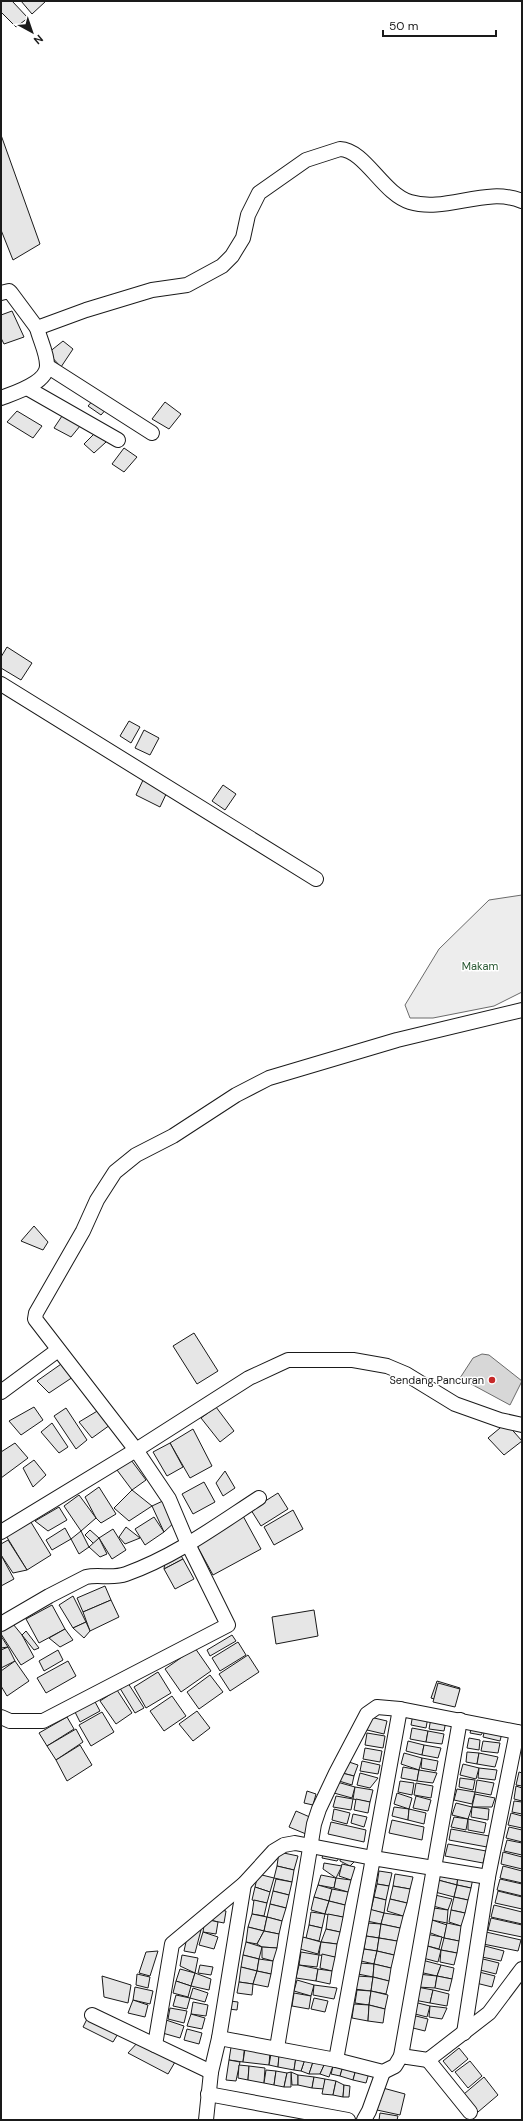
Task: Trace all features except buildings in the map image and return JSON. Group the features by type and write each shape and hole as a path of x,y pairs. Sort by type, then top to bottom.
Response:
{"street":[{"path":"37,328 86,310 128,299 152,290 187,285 222,266 232,256 243,238 248,215 260,193 306,160 340,149 346,149 360,159 383,184 407,201 424,205 471,200 488,196 508,196 522,200"},
{"path":"1,293 9,291 12,293 37,328 48,366 38,381 27,388 1,398"},
{"path":"48,366 152,433"},
{"path":"27,388 118,440"},
{"path":"1,684 316,879"},
{"path":"1,1717 10,1721 44,1721 228,1625 188,1544 169,1499 136,1450 35,1319 36,1313 83,1231 97,1200 115,1172 136,1155 173,1136 236,1095 269,1078 397,1040 522,1010"},
{"path":"1,1392 58,1350"},
{"path":"1,1532 136,1450 248,1378 288,1360 353,1360 387,1366 406,1374 455,1404 500,1420 522,1425"},
{"path":"1,1624 49,1596 86,1577 114,1577 126,1574 165,1557 188,1544 259,1498"},
{"path":"277,2048 310,1846 319,1809 367,1714 377,1708 400,1709 519,1733 488,1877 464,2033"},
{"path":"336,2060 400,1709"},
{"path":"219,2038 336,2060 383,2072 395,2066 401,2056 460,1720"},
{"path":"155,2045 172,1944 244,1884 274,1850 284,1845 295,1843 373,1858 488,1877"},
{"path":"206,2120 211,2072 219,2038 244,1884"},
{"path":"428,2060 489,2013 522,1969"},
{"path":"92,2015 211,2072"},
{"path":"401,2056 428,2060 470,2112"},
{"path":"364,2120 369,2111 383,2072"},
{"path":"208,2094 348,2120"}],"shaded area":[{"name":"Makam","path":"522,895 522,992 494,1006 433,1018 410,1018 405,1005 439,949 489,900"},
{"name":"Sendang Pancuran","path":"482,1354 489,1355 522,1381 510,1405 460,1378 473,1358"}],"place":[{"name":"Sendang Pancuran","path":"492,1380"}]}
